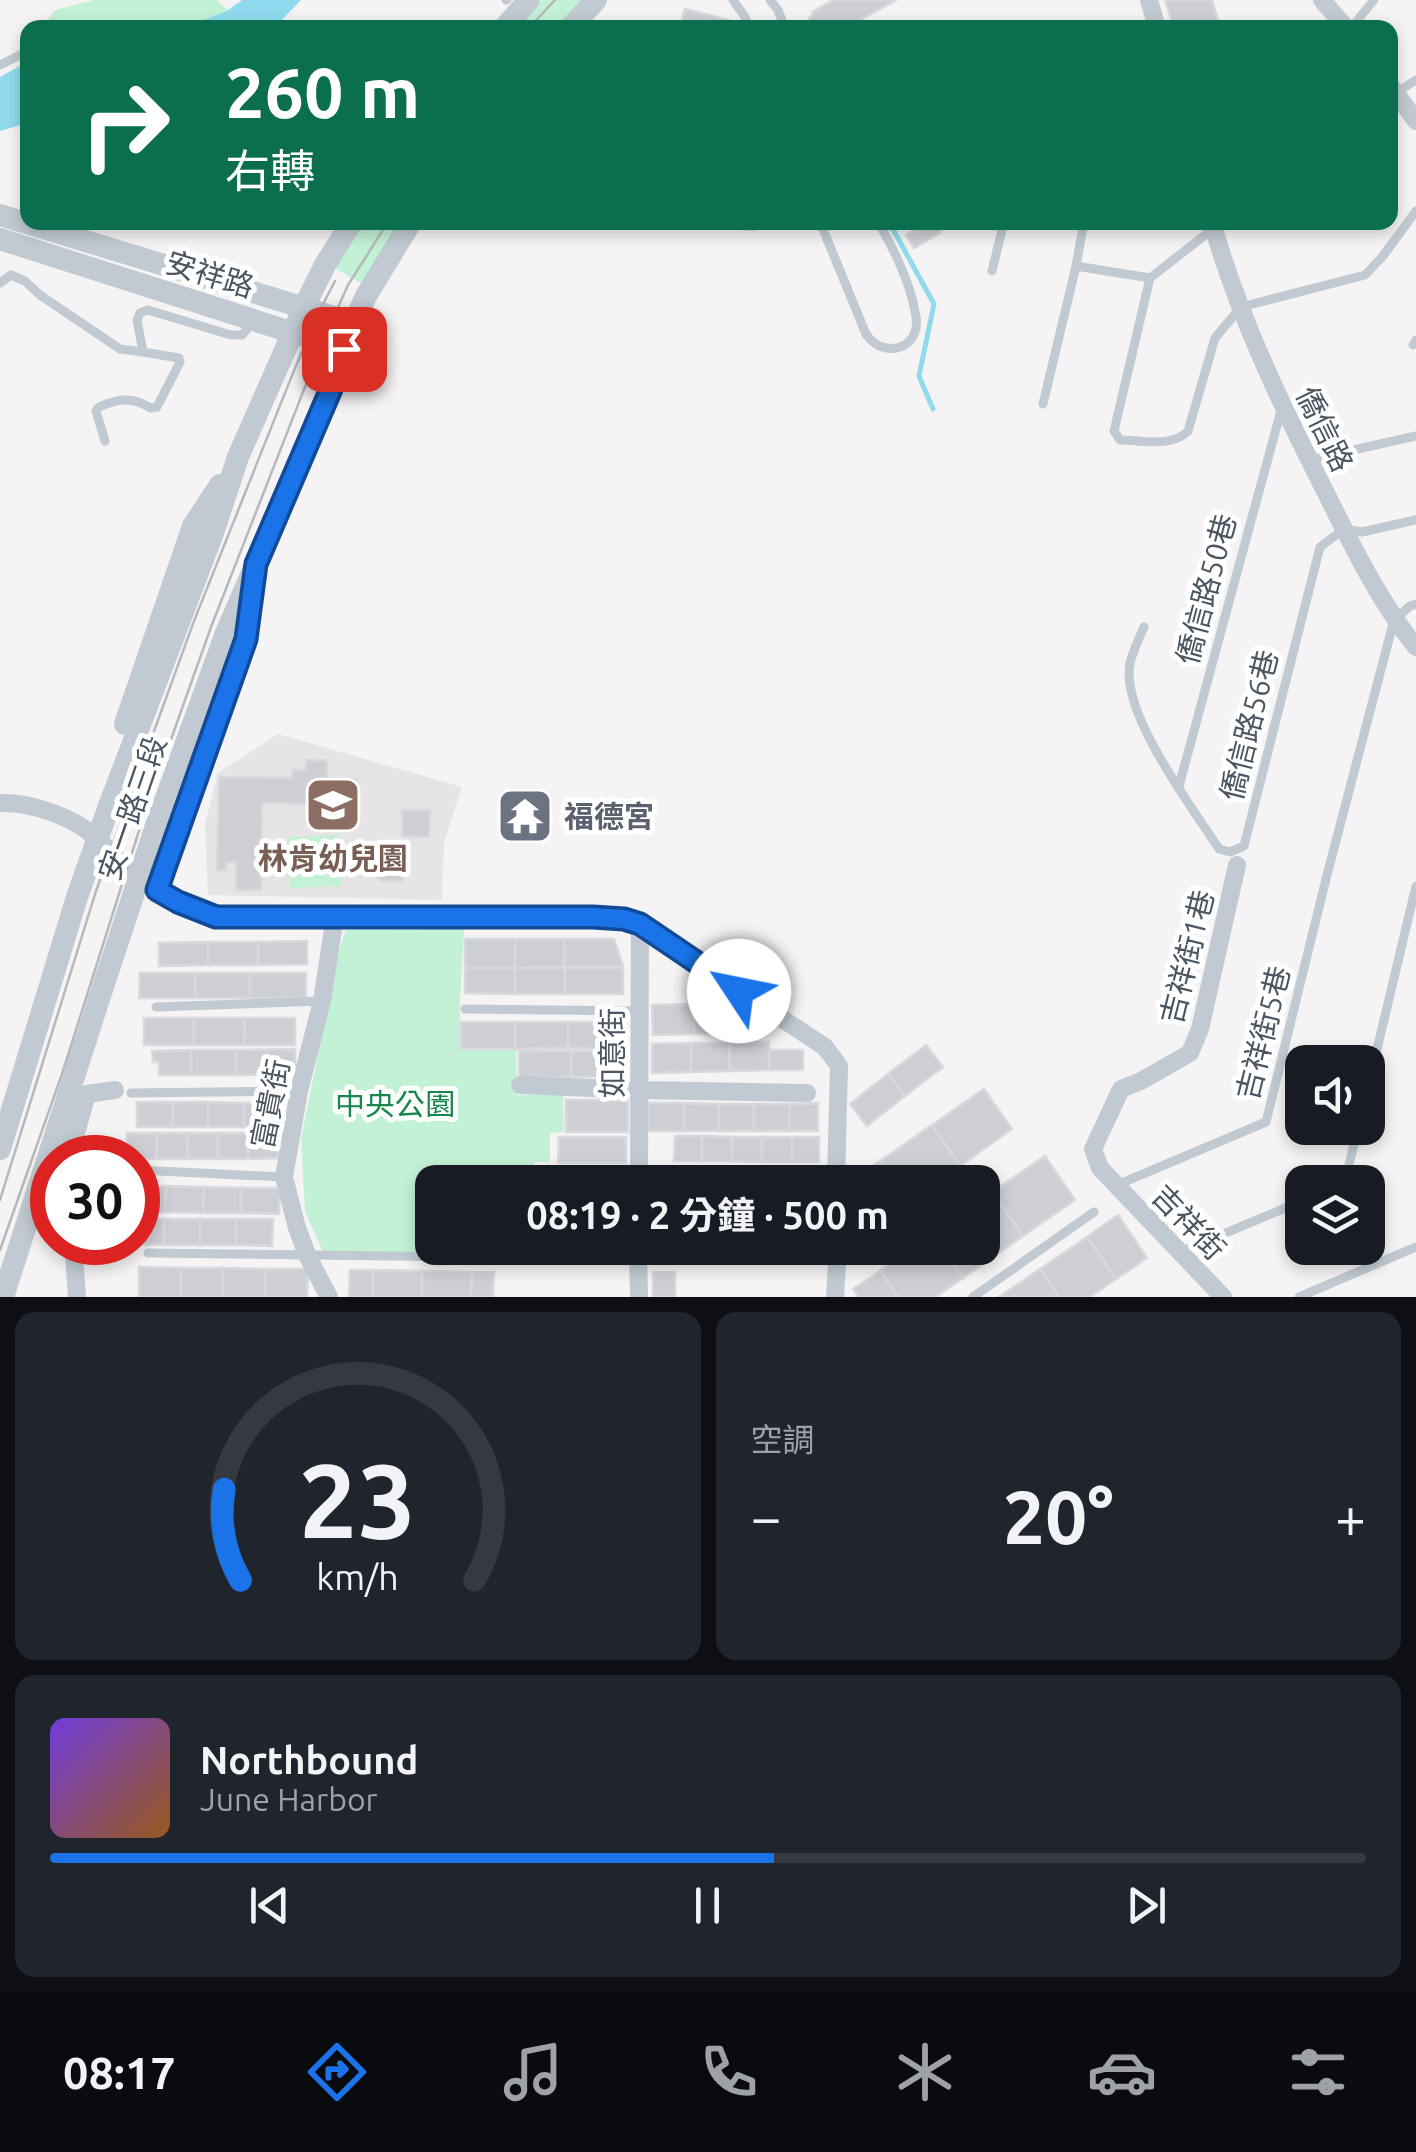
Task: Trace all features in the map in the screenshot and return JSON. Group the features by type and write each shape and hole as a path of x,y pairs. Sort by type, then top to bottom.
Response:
{"street":[{"path":"511,20 529,0"},
{"path":"577,20 596,0"},
{"path":"1322,0 1341,20"},
{"path":"1398,100 1416,121"},
{"name":"安祥路","path":"46,230 354,323"},
{"name":"安一路三段","path":"0,1149 77,898 214,533 238,457 326,262 347,230"},
{"name":"安一路三段","path":"3,1297 157,823 226,633 331,389 366,296 406,230"},
{"name":"僑信路","path":"1220,230 1241,307 1282,406 1394,620 1416,647"},
{"name":"安祥路","path":"0,240 344,349"},
{"path":"0,1121 128,715 193,526 238,457"},
{"path":"157,890 246,639 256,564"},
{"path":"0,802 63,817 91,832 137,878 178,902 216,917 593,917 640,924 824,1047 838,1066 836,1165"},
{"name":"吉祥街1巷","path":"1116,1186 1100,1168 1093,1149 1121,1089 1190,1052 1200,1029 1237,865"},
{"name":"富貴街","path":"329,1297 297,1228 284,1176 336,916"},
{"name":"如意街","path":"639,1165 640,924"},
{"path":"520,1085 807,1093"},
{"path":"75,1135 87,1094 123,1091"},
{"name":"吉祥街","path":"1116,1186 1223,1297"},
{"path":"75,1265 77,1297"},
{"path":"638,1265 639,1297"},
{"path":"836,1297 837,1265"}],"lane":[{"path":"1355,20 1374,0"},
{"path":"1210,230 1150,278 1114,431 1120,440 1182,438 1188,431 1215,338 1241,307 1365,275 1416,211"},
{"path":"823,230 866,334 878,347 888,349 908,342 917,324 897,254 883,230"},
{"path":"992,271 1002,230"},
{"path":"1042,404 1083,230"},
{"path":"1076,266 1150,278"},
{"path":"0,282 11,275 25,281 120,349 179,358 157,407 130,399 99,407 96,412 104,441"},
{"path":"142,352 137,320 140,313 148,310 230,335 242,335 255,320"},
{"name":"僑信路50巷","path":"1179,786 1282,406"},
{"path":"1309,460 1416,436"},
{"path":"1344,529 1362,532 1416,520"},
{"name":"僑信路56巷","path":"1179,786 1219,849 1230,852 1244,846 1320,547 1344,529"},
{"path":"1394,620 1416,604"},
{"name":"吉祥街5巷","path":"1116,1186 1266,1122 1394,620"},
{"path":"1144,627 1130,666 1134,700 1148,740 1179,786"},
{"path":"1378,1045 1416,886"},
{"path":"156,1006 322,1001"},
{"path":"465,1008 640,1011"},
{"path":"123,1091 299,1091"},
{"path":"160,1171 284,1176"},
{"path":"1180,1252 1285,1208"},
{"path":"973,1297 1094,1212"},
{"path":"1299,1297 1416,1248"},
{"path":"160,1254 415,1255"}],"shaded area":[{"name":"林肯幼兒園","path":"278,734 462,787 444,843 442,900 208,895 205,824 218,773"}],"green space":[{"path":"94,0 216,0 232,13 216,20 47,20 55,10"},
{"path":"542,0 585,0 566,20 523,20"},
{"path":"359,230 397,230 362,284 335,268"},
{"path":"340,835 342,886 290,888 288,837"},
{"name":"中央公園","path":"464,929 460,1050 516,1050 517,1095 563,1095 564,1132 550,1133 550,1162 415,1165 415,1253 324,1254 305,1211 301,1139 346,930"}],"water":[{"path":"242,0 301,0 282,20 203,20"},
{"path":"20,66 20,125 0,131 0,77"}],"building":[{"path":"834,0 896,0 860,20 810,20 812,12"},
{"path":"1165,0 1212,0 1218,20 1171,20"},
{"path":"685,9 728,20 682,20"},
{"path":"914,230 941,232 914,248 906,235"},
{"path":"306,760 327,761 327,779 357,779 356,804 262,803 261,890 236,890 236,862 226,862 226,870 217,870 219,777 292,778 292,770 306,770"},
{"path":"402,810 430,810 429,837 402,836"},
{"path":"381,847 401,847 411,864 401,881 381,881 371,864"},
{"path":"465,939 515,939 515,968 465,968"},
{"path":"515,939 564,939 565,967 515,968"},
{"path":"564,939 614,939 623,967 565,967"},
{"path":"307,941 307,964 258,965 258,942"},
{"path":"208,942 208,965 159,966 159,943"},
{"path":"208,942 258,942 258,965 208,965"},
{"path":"465,968 515,968 515,994 465,993"},
{"path":"515,968 565,968 565,994 515,994"},
{"path":"565,968 623,968 623,994 565,994"},
{"path":"140,973 195,973 195,998 139,998"},
{"path":"195,973 250,973 250,998 195,998"},
{"path":"250,973 306,973 306,998 250,998"},
{"path":"694,1004 694,1034 653,1035 652,1005"},
{"path":"740,1009 740,1034 694,1034 694,1010"},
{"path":"144,1018 194,1018 194,1045 144,1045"},
{"path":"194,1018 245,1018 244,1045 194,1045"},
{"path":"245,1018 295,1018 295,1045 244,1045"},
{"path":"461,1022 515,1022 515,1049 461,1049"},
{"path":"515,1022 568,1022 568,1048 515,1049"},
{"path":"568,1022 625,1022 625,1049 568,1048"},
{"path":"769,1042 769,1070 730,1071 729,1043"},
{"path":"691,1043 691,1072 652,1073 652,1044"},
{"path":"691,1043 729,1043 730,1071 691,1072"},
{"path":"926,1045 943,1067 905,1096 888,1074"},
{"path":"295,1049 295,1074 236,1075 236,1050"},
{"path":"191,1050 236,1050 236,1075 191,1075"},
{"path":"191,1050 191,1075 159,1075 159,1062 153,1062 152,1051"},
{"path":"769,1050 803,1050 803,1070 769,1070"},
{"path":"519,1051 571,1051 571,1077 519,1078"},
{"path":"571,1051 624,1051 624,1077 571,1077"},
{"path":"888,1074 905,1096 867,1126 850,1104"},
{"path":"984,1089 1012,1129 959,1165 932,1125"},
{"path":"566,1100 628,1100 628,1132 566,1132"},
{"path":"137,1102 173,1102 173,1127 137,1127"},
{"path":"173,1102 208,1102 208,1127 173,1127"},
{"path":"208,1102 244,1103 244,1127 208,1127"},
{"path":"244,1103 279,1103 279,1127 244,1127"},
{"path":"649,1103 684,1103 684,1131 648,1131"},
{"path":"684,1103 719,1104 719,1131 684,1131"},
{"path":"818,1103 818,1131 789,1131 790,1104"},
{"path":"719,1104 754,1104 754,1131 719,1131"},
{"path":"754,1104 790,1104 789,1131 754,1131"},
{"path":"932,1125 959,1165 883,1165 880,1161"},
{"path":"188,1133 187,1159 160,1159 157,1135"},
{"path":"188,1133 218,1133 218,1159 187,1159"},
{"path":"218,1133 248,1133 248,1159 218,1159"},
{"path":"248,1133 278,1133 278,1158 248,1159"},
{"path":"675,1136 702,1136 702,1161 674,1161"},
{"path":"702,1136 732,1137 732,1161 702,1161"},
{"path":"559,1137 626,1137 626,1163 558,1163"},
{"path":"732,1137 762,1137 762,1162 732,1161"},
{"path":"762,1137 792,1137 792,1162 762,1162"},
{"path":"792,1137 819,1137 819,1162 792,1162"},
{"path":"1045,1156 1075,1200 1023,1236 1000,1203 1000,1187"},
{"path":"160,1186 166,1186 165,1212 160,1212"},
{"path":"166,1186 204,1187 203,1213 165,1212"},
{"path":"204,1187 241,1188 241,1213 203,1213"},
{"path":"241,1188 280,1188 279,1214 241,1213"},
{"path":"1000,1203 1023,1236 1000,1252"},
{"path":"1118,1215 1147,1258 1116,1279 1087,1237"},
{"path":"160,1219 164,1219 164,1245 160,1245"},
{"path":"164,1219 200,1219 200,1245 164,1245"},
{"path":"200,1219 236,1219 236,1245 200,1245"},
{"path":"236,1219 273,1219 272,1246 236,1245"},
{"path":"1087,1237 1116,1279 1090,1297 1059,1297 1040,1269"},
{"path":"889,1265 954,1265 963,1278 935,1297 898,1297 880,1271"},
{"path":"954,1265 982,1265 963,1278"},
{"path":"139,1267 181,1268 181,1297 139,1297"},
{"path":"181,1268 223,1268 223,1297 181,1297"},
{"path":"223,1268 266,1269 265,1297 223,1297"},
{"path":"266,1269 308,1269 307,1297 265,1297"},
{"path":"1040,1269 1059,1297 999,1297"},
{"path":"350,1270 373,1270 373,1297 349,1297"},
{"path":"373,1270 422,1271 422,1297 373,1297"},
{"path":"422,1271 472,1272 471,1297 422,1297"},
{"path":"880,1271 898,1297 859,1297 853,1289"},
{"path":"472,1272 494,1272 493,1297 471,1297"},
{"path":"653,1272 675,1272 675,1297 653,1297"}],"waterway":[{"path":"893,230 934,304 919,376 933,409"}],"tram line":[{"path":"536,20 555,0"},
{"path":"0,1250 63,1071 143,818 211,627 323,341 348,285 383,230"},
{"path":"0,1200 96,891 194,621 293,373 335,281"}],"place":[{"name":"林肯幼兒園","path":"333,805"},
{"name":"福德宮","path":"525,816"}],"route":[{"path":"344,349 331,389 256,564 246,639 157,890 216,917 624,919 640,924 739,991"}]}
